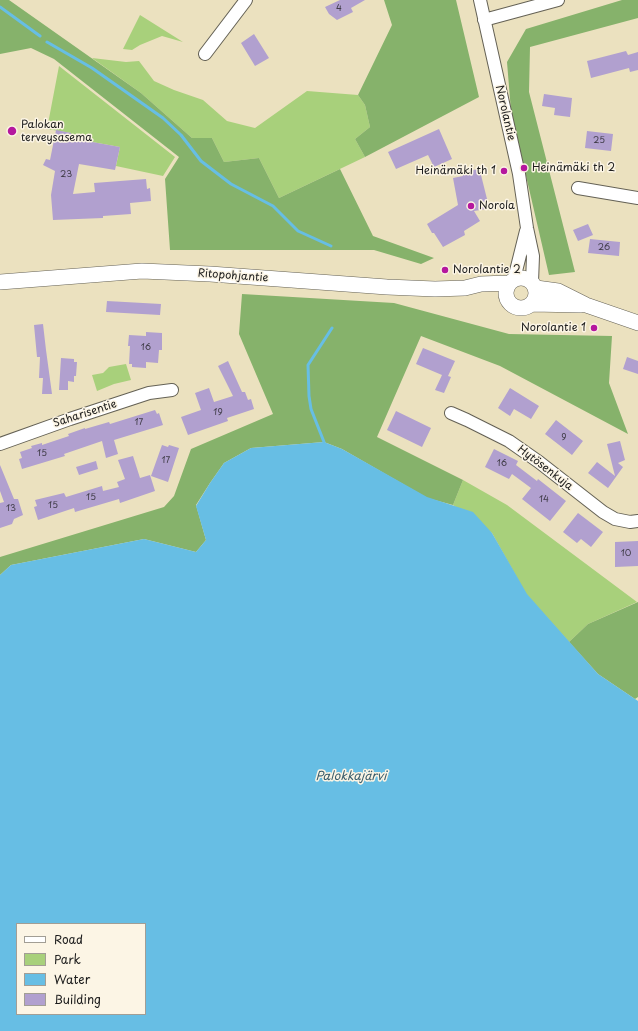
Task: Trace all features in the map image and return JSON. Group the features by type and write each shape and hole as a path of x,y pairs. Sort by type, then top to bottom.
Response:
{"main road":[{"name":"Ritopohjantie","path":"0,282 142,271 435,289 465,288 480,284 509,286"},
{"path":"586,305 532,304 524,308 514,307 508,300 509,286 523,278 534,285 558,291 586,305 638,323"},
{"path":"532,304 536,295 534,285"}],"street":[{"path":"205,54 246,0"},
{"name":"Norolantie","path":"480,0 519,174 527,228 533,256 534,285"},
{"path":"484,20 558,0"},
{"path":"578,188 638,198"},
{"name":"Norolantie","path":"509,286 527,228"},
{"name":"Saharisentie","path":"0,444 149,393 172,390"},
{"name":"Hytösenkuja","path":"451,413 509,442 539,462 603,512 615,519 630,522 638,521"}],"green space":[{"path":"0,0 9,0 141,93 192,138 212,138 224,162 259,158 279,198 340,169 373,236 434,258 421,264 374,250 170,250 165,179 179,157 54,59 31,48 0,54"},
{"path":"384,0 456,0 479,97 365,157 355,139 370,127 365,105 358,95 392,25"},
{"path":"622,0 638,0 638,18 530,47 529,92 575,272 549,275 511,111 507,62 526,29"},
{"path":"140,15 183,42 162,36 132,50 123,49"},
{"path":"92,58 126,62 139,61 154,81 203,100 227,121 255,128 307,91 358,95 365,105 370,127 355,139 365,157 279,198 259,158 224,162 212,138 192,138 141,93"},
{"path":"59,66 175,157 163,176 116,166 120,147 70,138 71,133 47,129"},
{"path":"242,294 394,303 509,334 612,336 609,383 628,434 500,366 421,336 377,437 463,480 453,505 427,498 342,449 324,442 251,448 224,463 196,505 206,540 196,552 144,539 11,565 0,575 0,557 164,507 174,496 191,449 273,414 239,334"},
{"path":"126,364 131,380 114,384 97,391 92,375 103,373 109,367"},
{"path":"463,480 507,505 637,602 588,624 569,642 526,594 492,533 453,505"},
{"path":"638,602 638,697 635,699 598,674 569,642 588,624"}],"water":[{"name":"Palokkajärvi","path":"324,442 342,449 427,497 473,512 492,533 527,594 598,674 638,701 638,1031 0,1031 0,575 11,565 144,539 196,552 206,540 196,506 224,463 251,448"}],"building":[{"path":"340,0 365,0 351,8 353,12 337,20 329,14 325,7"},
{"path":"254,34 269,58 255,66 241,43"},
{"path":"626,51 628,55 638,52 638,70 630,72 629,68 591,78 587,61"},
{"path":"544,94 572,98 570,117 554,115 555,108 542,106"},
{"path":"439,129 452,159 434,167 428,155 396,169 388,152"},
{"path":"56,130 71,133 70,138 120,147 115,170 79,164 73,194 95,192 94,183 146,179 147,189 150,188 151,201 130,203 131,214 103,216 103,218 53,220 51,195 55,171 43,165 46,159 50,160"},
{"path":"587,131 613,134 611,151 585,148"},
{"name":"Norola","path":"478,169 488,203 484,203 486,209 474,211 480,221 464,231 465,235 443,247 427,224 458,205 453,178 463,176 462,172"},
{"path":"588,224 593,235 578,241 573,230"},
{"path":"590,239 620,242 619,256 588,253"},
{"path":"107,301 161,304 160,315 106,312"},
{"path":"43,324 52,394 42,394 43,378 39,378 40,357 37,357 34,325"},
{"path":"146,332 162,333 162,350 159,350 158,363 146,362 146,368 132,367 132,364 129,364 129,335 146,336"},
{"path":"423,348 455,361 448,376 451,377 444,393 435,390 442,375 416,364"},
{"path":"627,357 638,361 638,374 623,369"},
{"path":"61,358 74,359 74,362 77,362 76,376 74,376 74,382 68,381 68,390 59,390"},
{"path":"228,361 242,392 245,392 248,400 251,399 254,409 227,418 228,421 188,435 181,417 201,410 195,393 209,388 214,402 233,396 218,366"},
{"path":"510,388 539,406 531,419 514,409 510,416 498,408"},
{"path":"155,410 157,414 159,413 163,425 114,440 118,454 106,458 102,441 64,454 65,456 22,469 19,459 22,458 20,452 32,448 31,446 42,443 42,445 69,436 68,434 85,428 109,422 110,424"},
{"path":"396,411 431,428 422,447 387,430"},
{"path":"556,420 583,441 572,455 545,434"},
{"path":"620,441 625,460 618,463 623,467 608,488 588,473 597,462 615,476 607,444"},
{"path":"162,445 168,447 169,445 179,448 168,482 151,476"},
{"path":"494,449 518,461 516,465 537,481 538,479 566,501 550,521 522,499 531,488 512,474 509,479 485,467"},
{"path":"133,456 140,478 150,475 155,491 120,503 119,499 75,512 74,508 38,520 34,507 37,506 35,500 64,493 66,497 102,486 103,491 119,487 117,482 125,479 118,460"},
{"path":"96,461 98,469 79,475 76,467"},
{"path":"0,465 14,499 18,499 23,515 14,519 12,524 0,528 0,503 4,502 0,491"},
{"path":"578,513 603,532 591,547 581,539 577,543 563,532"},
{"path":"638,541 638,566 615,567 615,542"}],"waterway":[{"path":"0,7 40,36"},
{"path":"47,42 92,68 163,118 181,135 201,161 231,184 273,206 298,231 331,246"},
{"path":"324,442 311,409 308,365 332,328"}],"place":[{"name":"Palokan terveysasema","path":"12,131"},
{"name":"Heinämäki th 2","path":"524,168"},
{"name":"Heinämäki th 1","path":"504,171"},
{"name":"Norola","path":"471,206"},
{"name":"Norolantie 2","path":"445,270"},
{"name":"Norolantie 1","path":"594,328"}]}
